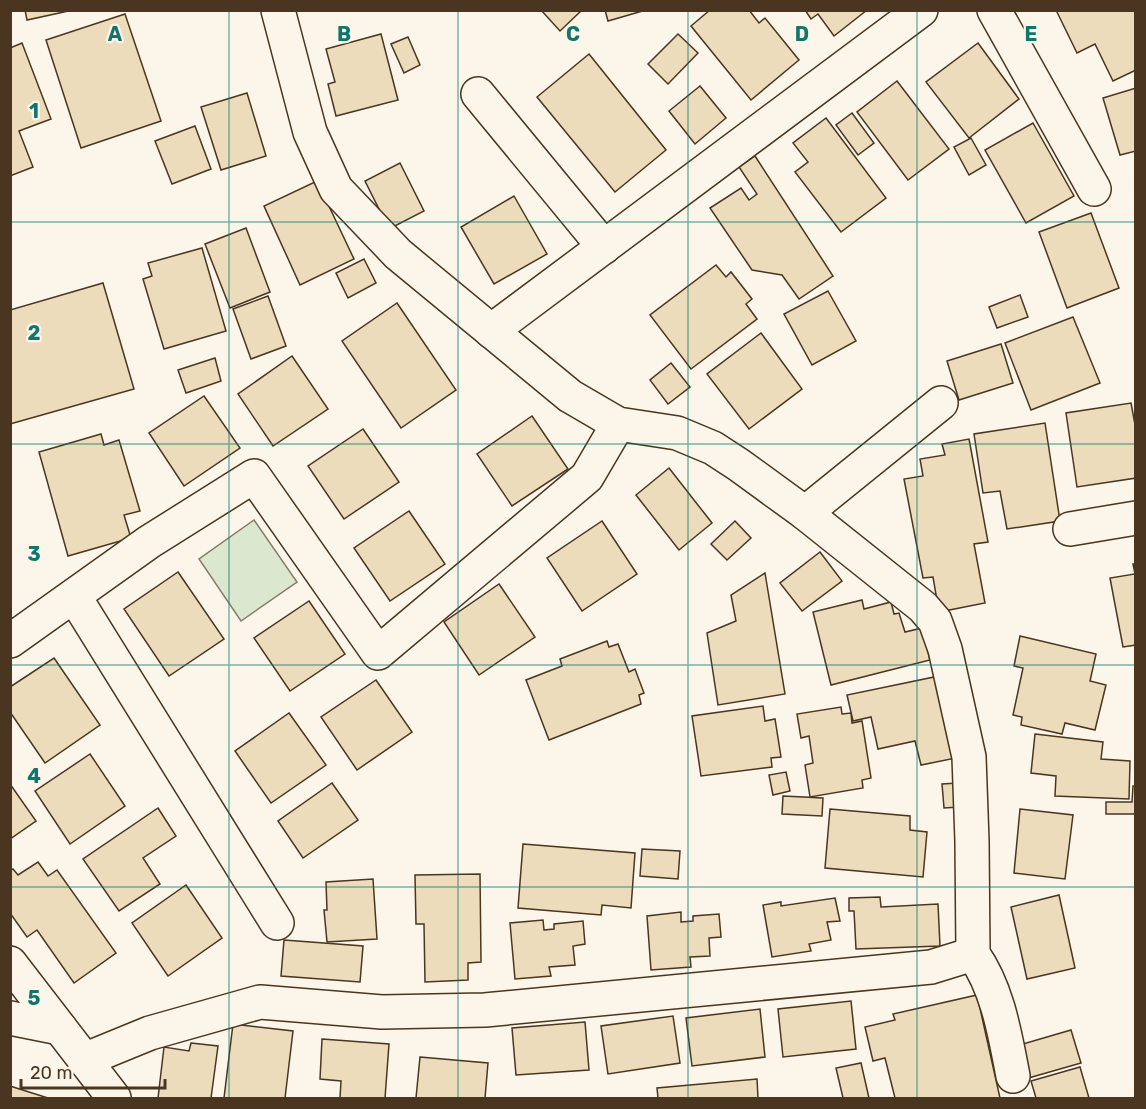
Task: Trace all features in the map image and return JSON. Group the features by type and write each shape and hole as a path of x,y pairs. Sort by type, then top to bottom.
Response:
{"street":[{"path":"278,10 310,132 336,189 398,254 570,396 618,424 677,433 713,448 805,513 923,607 935,621 945,649 969,757 973,954 984,970 999,1014 1013,1076"},
{"path":"491,331 921,10"},
{"path":"993,10 1094,189"},
{"path":"478,94 603,247"},
{"path":"805,513 941,403"},
{"path":"10,641 148,542 254,476 378,653 587,477 618,424"},
{"path":"1070,528 1136,518"},
{"path":"74,596 277,923"},
{"path":"84,1060 150,1033 260,1002 382,1012 485,1010 931,967 973,954"},
{"path":"10,963 114,1098"},
{"path":"10,1018 60,1028"}],"green space":[{"path":"254,520 297,582 241,621 199,559"}],"building":[{"path":"25,10 73,10 27,20"},
{"path":"541,10 582,10 560,31"},
{"path":"605,10 646,10 608,21"},
{"path":"710,10 749,10 759,23 765,18 799,60 751,100 691,26"},
{"path":"805,10 867,10 834,36 818,14 811,19"},
{"path":"1056,10 1136,10 1136,70 1113,81 1095,44 1077,53"},
{"path":"125,14 161,121 81,148 46,40"},
{"path":"381,34 398,100 336,116 328,84 335,82 326,49"},
{"path":"678,34 698,53 668,84 648,64"},
{"path":"408,37 420,65 404,73 391,44"},
{"path":"22,43 51,119 19,131 33,167 10,176 10,48"},
{"path":"978,43 1019,99 969,138 926,82"},
{"path":"589,54 666,150 615,192 537,97"},
{"path":"897,81 949,149 908,180 857,112"},
{"path":"700,86 726,118 695,144 669,111"},
{"path":"1136,88 1136,151 1120,155 1103,98"},
{"path":"247,93 266,156 221,170 201,107"},
{"path":"852,113 874,143 858,155 836,125"},
{"path":"826,118 886,198 841,232 795,172 808,162 793,143"},
{"path":"1033,123 1074,196 1026,223 985,150"},
{"path":"195,126 211,169 172,184 155,141"},
{"path":"971,138 986,165 969,175 954,147"},
{"path":"755,156 833,276 799,299 782,275 752,270 710,208 741,188 749,200 757,194 739,167"},
{"path":"400,163 424,211 389,229 365,181"},
{"path":"317,181 354,259 300,285 264,206"},
{"path":"514,196 547,254 494,284 461,227"},
{"path":"1091,213 1119,288 1067,308 1039,232"},
{"path":"246,228 270,292 230,308 205,244"},
{"path":"202,248 226,331 164,349 143,279 152,276 148,263"},
{"path":"364,259 376,283 348,298 336,273"},
{"path":"716,265 726,277 731,272 752,299 746,304 757,319 691,369 650,315"},
{"path":"103,283 134,389 10,424 10,310"},
{"path":"828,291 856,341 812,365 784,314"},
{"path":"1020,295 1028,317 997,328 989,307"},
{"path":"268,296 286,346 251,359 233,309"},
{"path":"397,303 456,390 401,428 342,341"},
{"path":"1073,317 1100,383 1031,410 1005,343"},
{"path":"761,333 802,389 749,429 707,374"},
{"path":"1001,344 1013,383 959,400 947,361"},
{"path":"292,356 328,409 273,446 238,394"},
{"path":"215,358 221,381 186,393 178,370"},
{"path":"671,363 690,387 668,404 650,380"},
{"path":"204,396 240,448 184,486 149,433"},
{"path":"1131,403 1136,430 1136,478 1077,487 1066,413"},
{"path":"532,416 568,469 512,506 477,454"},
{"path":"1045,423 1060,521 1007,529 1000,491 983,493 974,434"},
{"path":"363,429 399,482 344,519 308,466"},
{"path":"101,434 104,445 119,440 140,511 124,515 131,538 68,556 39,452"},
{"path":"969,439 988,542 974,544 985,603 939,612 933,577 923,578 904,479 923,476 920,459 945,455 942,444"},
{"path":"669,468 712,523 679,550 636,495"},
{"path":"409,511 445,564 390,601 354,548"},
{"path":"602,521 637,574 582,611 547,558"},
{"path":"735,521 751,538 727,560 711,544"},
{"path":"820,552 842,581 802,611 780,583"},
{"path":"1133,564 1136,564 1136,645 1123,647 1110,578 1135,574"},
{"path":"178,572 224,639 169,676 124,609"},
{"path":"765,573 785,694 718,705 707,633 736,621 731,595"},
{"path":"499,584 535,637 479,675 444,622"},
{"path":"862,600 864,609 891,602 894,614 899,613 905,632 922,628 930,660 831,685 813,612"},
{"path":"309,601 345,654 290,691 254,638"},
{"path":"1020,636 1096,654 1090,681 1106,685 1095,730 1065,723 1062,734 1021,725 1022,717 1013,715 1023,668 1014,666"},
{"path":"607,641 609,647 618,644 629,672 635,669 644,693 639,695 641,704 549,740 526,680 562,666 560,659"},
{"path":"54,658 100,725 45,763 10,712 10,687"},
{"path":"939,676 956,758 921,765 915,741 878,749 871,717 853,721 847,695"},
{"path":"376,680 412,732 357,770 321,717"},
{"path":"763,706 765,721 775,719 781,757 771,758 772,767 701,776 692,716"},
{"path":"841,707 842,714 851,713 852,723 862,721 871,778 862,780 863,788 810,797 805,765 813,763 809,736 801,738 797,714"},
{"path":"289,713 326,765 271,803 235,751"},
{"path":"1035,734 1103,742 1101,759 1130,761 1129,799 1055,796 1056,776 1031,773"},
{"path":"90,754 125,806 70,844 35,791"},
{"path":"786,772 790,791 773,795 769,775"},
{"path":"332,783 358,820 303,858 278,821"},
{"path":"958,783 959,807 944,808 942,784"},
{"path":"10,784 36,821 10,839"},
{"path":"1133,786 1136,786 1136,814 1106,814 1106,802 1132,802"},
{"path":"783,796 823,798 822,816 782,814"},
{"path":"158,808 176,836 143,858 160,884 119,911 83,859"},
{"path":"830,809 910,816 910,830 927,832 923,877 825,868"},
{"path":"1020,809 1073,815 1065,879 1014,873"},
{"path":"523,844 635,853 631,908 602,905 601,915 518,908"},
{"path":"642,849 680,851 678,879 640,876"},
{"path":"38,862 48,876 57,870 116,953 74,983 37,930 27,937 10,913 10,871 13,869 18,875"},
{"path":"480,874 481,962 468,963 468,980 425,982 424,924 416,924 415,875"},
{"path":"373,879 377,939 327,942 324,910 327,910 326,882"},
{"path":"186,885 222,938 168,976 132,923"},
{"path":"1059,895 1075,968 1027,979 1011,907"},
{"path":"880,897 881,907 938,904 940,946 856,949 854,911 849,911 849,898"},
{"path":"835,898 840,921 827,922 831,940 809,944 811,951 772,957 763,905 781,902 781,906"},
{"path":"681,912 681,922 693,921 693,916 719,914 721,937 709,938 710,956 690,957 691,967 651,970 647,916"},
{"path":"543,920 544,930 554,929 554,924 583,921 585,944 573,946 575,965 549,967 551,976 515,979 510,923"},
{"path":"284,940 363,946 360,982 281,976"},
{"path":"977,995 1000,1098 895,1098 885,1058 873,1061 865,1027 895,1020 893,1014"},
{"path":"851,1001 856,1049 783,1057 778,1009"},
{"path":"760,1009 765,1057 692,1066 686,1018"},
{"path":"673,1016 680,1063 608,1074 601,1026"},
{"path":"585,1022 589,1070 516,1075 512,1028"},
{"path":"233,1024 293,1031 285,1098 224,1098"},
{"path":"1071,1030 1081,1063 1025,1079 1016,1046"},
{"path":"322,1039 389,1044 385,1098 340,1098 341,1081 320,1079"},
{"path":"191,1043 218,1046 211,1098 158,1098 164,1047 189,1051"},
{"path":"420,1057 488,1063 485,1098 416,1098"},
{"path":"861,1063 869,1098 843,1098 836,1068"},
{"path":"1080,1067 1089,1098 1036,1098 1031,1081"},
{"path":"757,1079 758,1098 658,1098 657,1088"},
{"path":"10,1086 48,1098 10,1098"}]}
